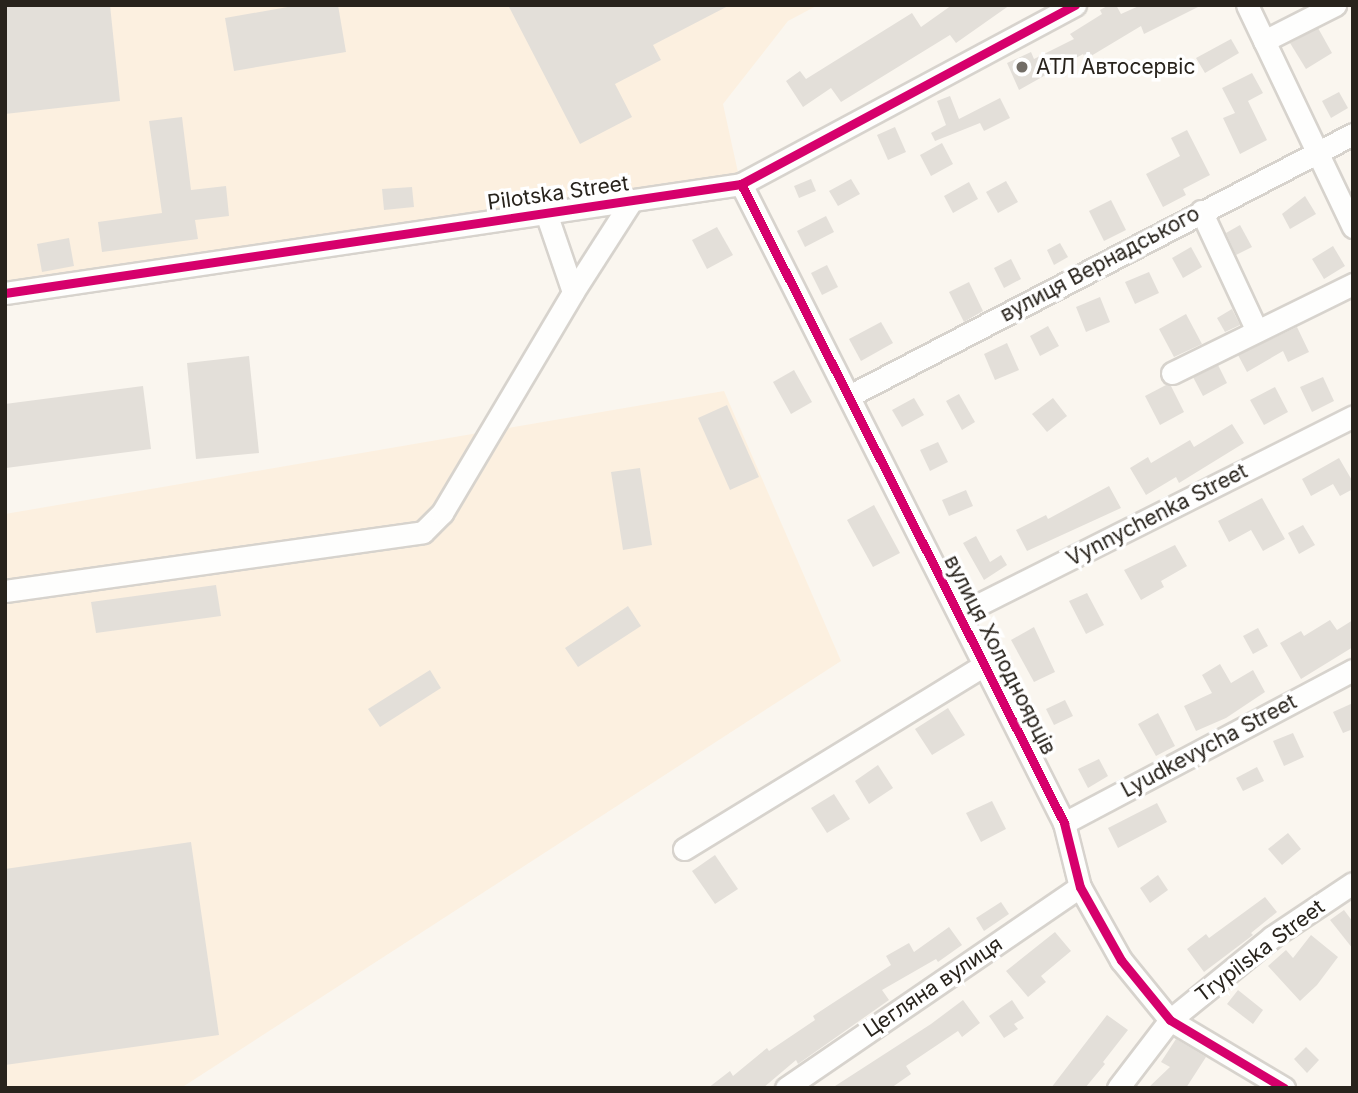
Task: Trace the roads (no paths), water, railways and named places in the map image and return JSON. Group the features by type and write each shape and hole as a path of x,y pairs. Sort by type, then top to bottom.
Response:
{"street":[{"name":"Pilotska Street","path":"5,293 741,184 1075,5"},
{"path":"1247,5 1353,227"},
{"path":"1264,41 1335,5"},
{"name":"вулиця Вернадського","path":"849,396 1353,134"},
{"name":"вулиця Холодноярців","path":"741,184 1064,822 1080,887 1121,960 1170,1020 1284,1088"},
{"path":"5,591 423,532 442,513 573,292 632,200"},
{"path":"1201,211 1257,331"},
{"path":"546,213 573,292"},
{"path":"1172,373 1353,284"},
{"name":"Vynnychenka Street","path":"960,614 1353,416"},
{"path":"684,849 986,664"},
{"name":"Lyudkevycha Street","path":"1064,822 1353,670"},
{"name":"Trypilska Street","path":"1118,1088 1170,1020 1272,937 1353,883"},
{"name":"Цегляна вулиця","path":"786,1088 1080,887"}],"place":[{"name":"АТЛ Автосервіс","path":"1022,67"}]}
